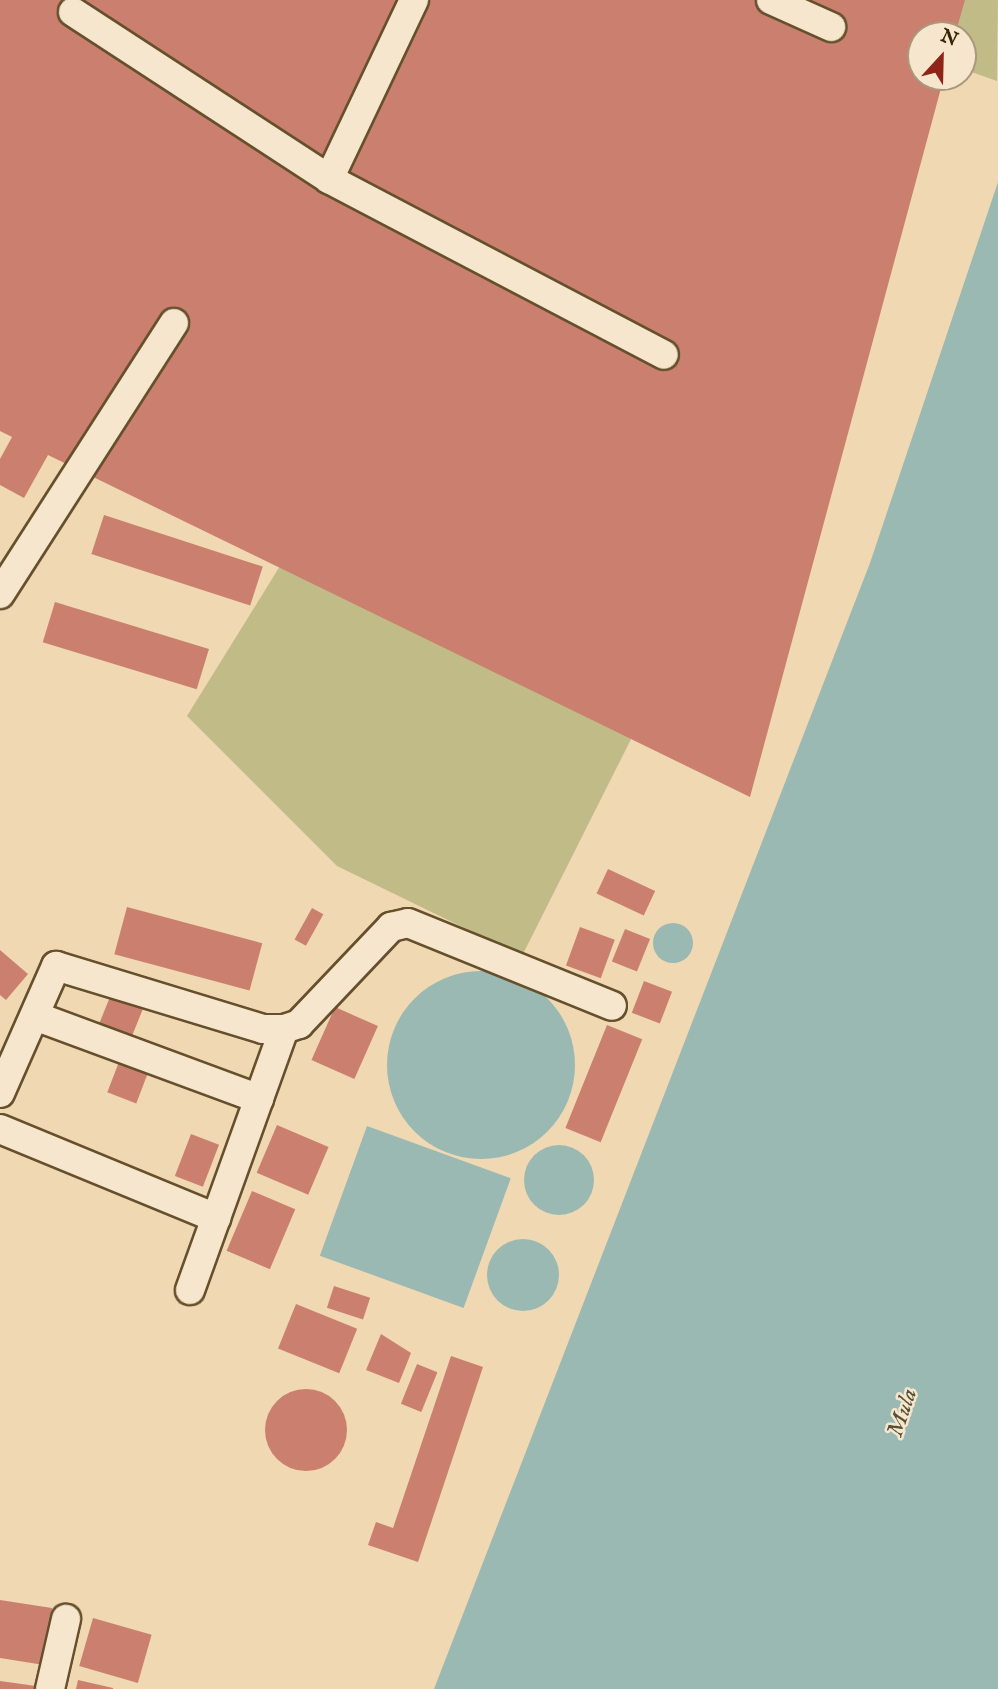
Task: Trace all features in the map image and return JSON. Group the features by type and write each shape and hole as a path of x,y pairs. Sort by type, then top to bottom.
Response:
{"street":[{"path":"329,179 415,0"},
{"path":"771,0 831,27"},
{"path":"73,12 329,179 664,355"},
{"path":"0,594 174,323"},
{"path":"0,1093 56,966 263,1029 284,1029 299,1024 391,927 408,923 612,1006"},
{"path":"35,1016 259,1099"},
{"path":"190,1290 284,1029"},
{"path":"0,1129 216,1218"},
{"path":"50,1689 66,1619"}],"shaded area":[{"path":"863,0 998,0 997,81 977,74 977,21 907,21 907,27"},
{"path":"319,503 703,596 522,956 337,866 187,716"}],"water":[{"name":"Mula","path":"998,182 998,1689 434,1689 870,563"},
{"path":"673,923 681,924 687,929 692,935 692,951 687,957 681,962 673,963 665,962 659,957 654,951 653,943 654,935 659,929 665,924"},
{"path":"481,971 517,978 547,999 568,1029 575,1065 568,1101 547,1131 517,1152 481,1159 445,1152 415,1131 394,1101 387,1065 394,1029 415,999 445,978"},
{"path":"367,1126 511,1178 464,1308 320,1256"},
{"path":"559,1145 584,1155 594,1180 584,1205 559,1215 534,1205 524,1180 534,1155"},
{"path":"523,1239 543,1245 553,1255 559,1275 553,1295 543,1305 523,1311 503,1305 493,1295 487,1275 493,1255 503,1245"}],"building":[{"path":"0,0 965,0 959,21 907,21 907,91 940,91 750,797 48,455 24,498 0,485 0,459 12,437 0,431"},
{"path":"104,515 263,567 250,606 91,554"},
{"path":"55,602 209,649 197,689 43,642"},
{"path":"608,869 655,891 644,915 597,893"},
{"path":"127,907 262,943 250,991 114,954"},
{"path":"312,908 323,914 306,946 295,939"},
{"path":"580,927 615,940 601,978 566,966"},
{"path":"625,929 650,939 637,972 612,961"},
{"path":"0,950 28,974 6,1000 0,995"},
{"path":"644,981 672,992 660,1023 632,1013"},
{"path":"112,992 144,1005 129,1042 97,1029"},
{"path":"335,1007 378,1026 354,1079 311,1060"},
{"path":"607,1025 642,1039 601,1142 565,1128"},
{"path":"122,1054 151,1065 136,1103 107,1092"},
{"path":"277,1125 329,1147 308,1195 257,1173"},
{"path":"191,1134 219,1145 203,1187 175,1176"},
{"path":"252,1191 295,1209 270,1269 227,1251"},
{"path":"334,1286 370,1298 363,1320 327,1308"},
{"path":"296,1304 357,1329 339,1373 278,1349"},
{"path":"381,1334 411,1353 399,1383 366,1370"},
{"path":"451,1356 483,1367 418,1562 368,1545 376,1522 393,1528"},
{"path":"417,1364 437,1372 421,1412 401,1404"},
{"path":"306,1389 322,1392 335,1401 344,1414 347,1430 344,1446 335,1459 322,1468 306,1471 290,1468 277,1459 268,1446 265,1430 268,1414 277,1401 290,1392"},
{"path":"0,1600 52,1608 44,1665 0,1658"},
{"path":"93,1618 152,1635 138,1683 79,1666"},
{"path":"78,1680 113,1688 113,1689 76,1689"},
{"path":"0,1681 36,1686 36,1689 0,1689"}]}
